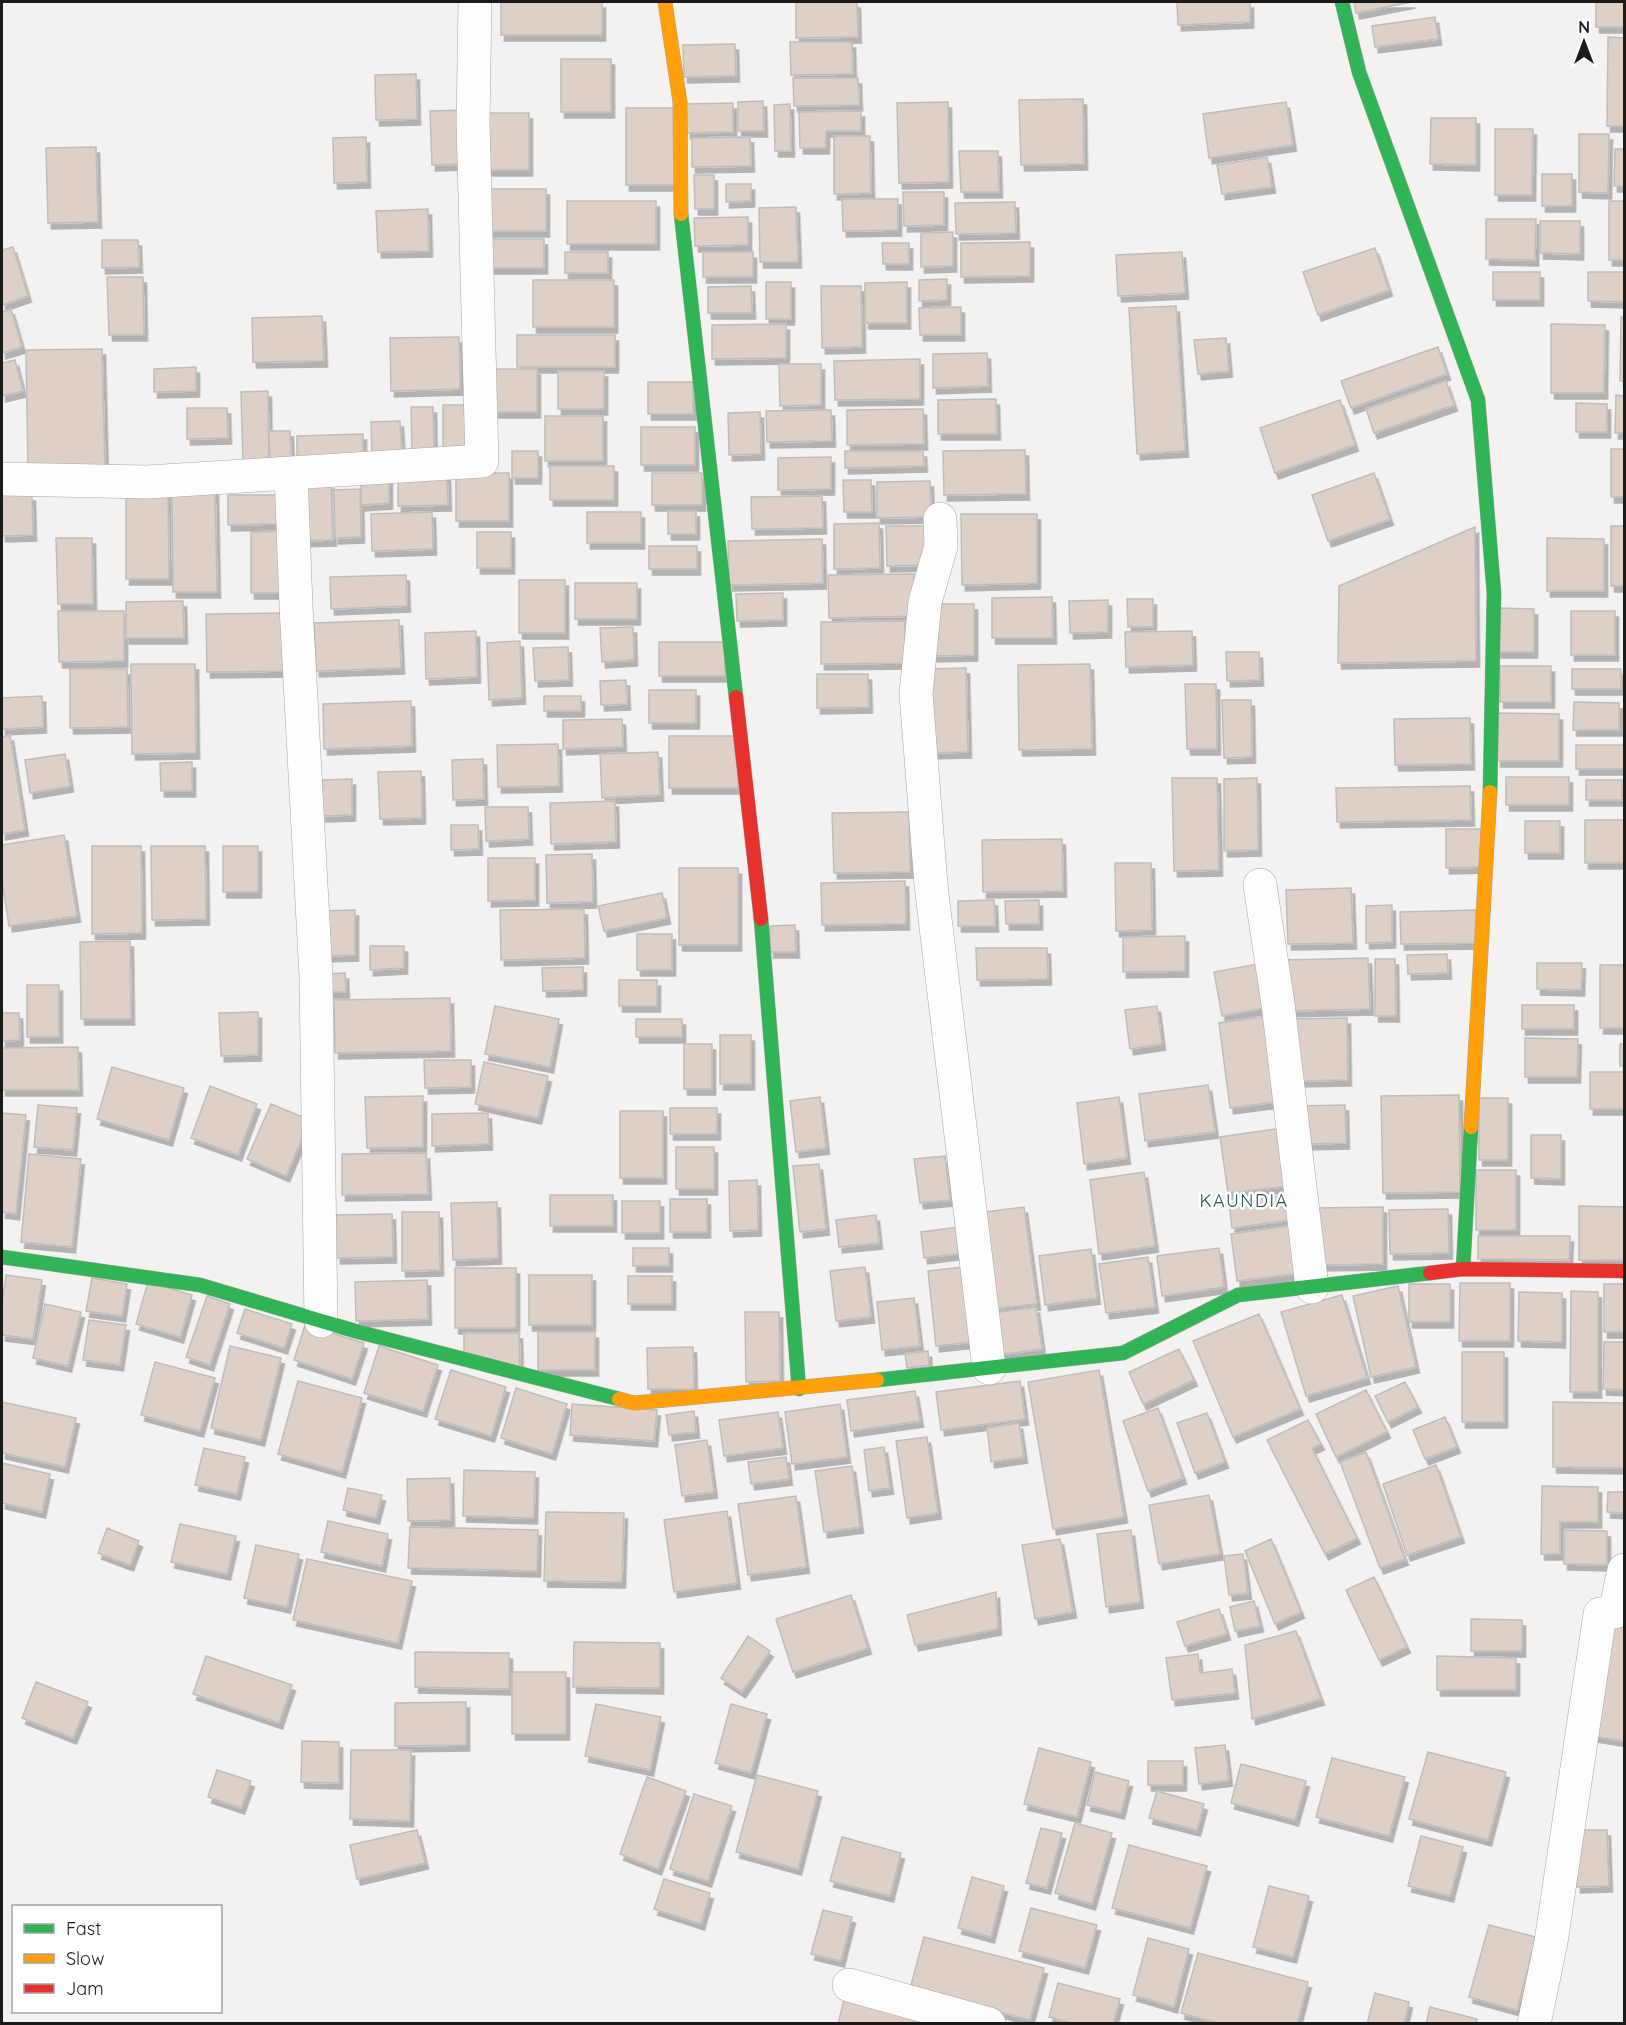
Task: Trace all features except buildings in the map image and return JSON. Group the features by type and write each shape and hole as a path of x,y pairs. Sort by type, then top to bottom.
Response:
{"street":[{"path":"2,479 147,482 482,461 473,122 476,2"},
{"path":"665,2 680,102 681,227 760,906 799,1389"},
{"path":"1342,2 1359,72 1478,400 1494,605 1489,832 1463,1269"},
{"path":"291,473 316,977 321,1321"},
{"path":"940,519 941,546 925,602 916,693 931,885 989,1368"},
{"path":"1260,885 1278,1004 1312,1287"},
{"path":"2,1257 200,1285 321,1321 634,1403 799,1389 1123,1353 1238,1295 1463,1269 1624,1271"},
{"path":"1534,2024 1551,1942 1600,1614 1615,1612 1624,1570"},
{"path":"849,1985 989,2024"}],"traffic: fast":[{"path":"1342,2 1359,72 1478,400 1494,593 1490,792"},
{"path":"681,214 736,697"},
{"path":"761,919 799,1389"},
{"path":"1463,1269 1471,1127"},
{"path":"2,1257 200,1285 355,1331 619,1399"},
{"path":"877,1380 1123,1353 1238,1295 1430,1273"}],"traffic: slow":[{"path":"665,2 680,102 681,214"},
{"path":"1471,1127 1490,792"},
{"path":"619,1399 634,1403 877,1380"}],"traffic: jam":[{"path":"736,697 761,919"},
{"path":"1430,1273 1463,1269 1624,1271"}],"district":[{"name":"KAUNDIA","path":"1244,1201"}]}
